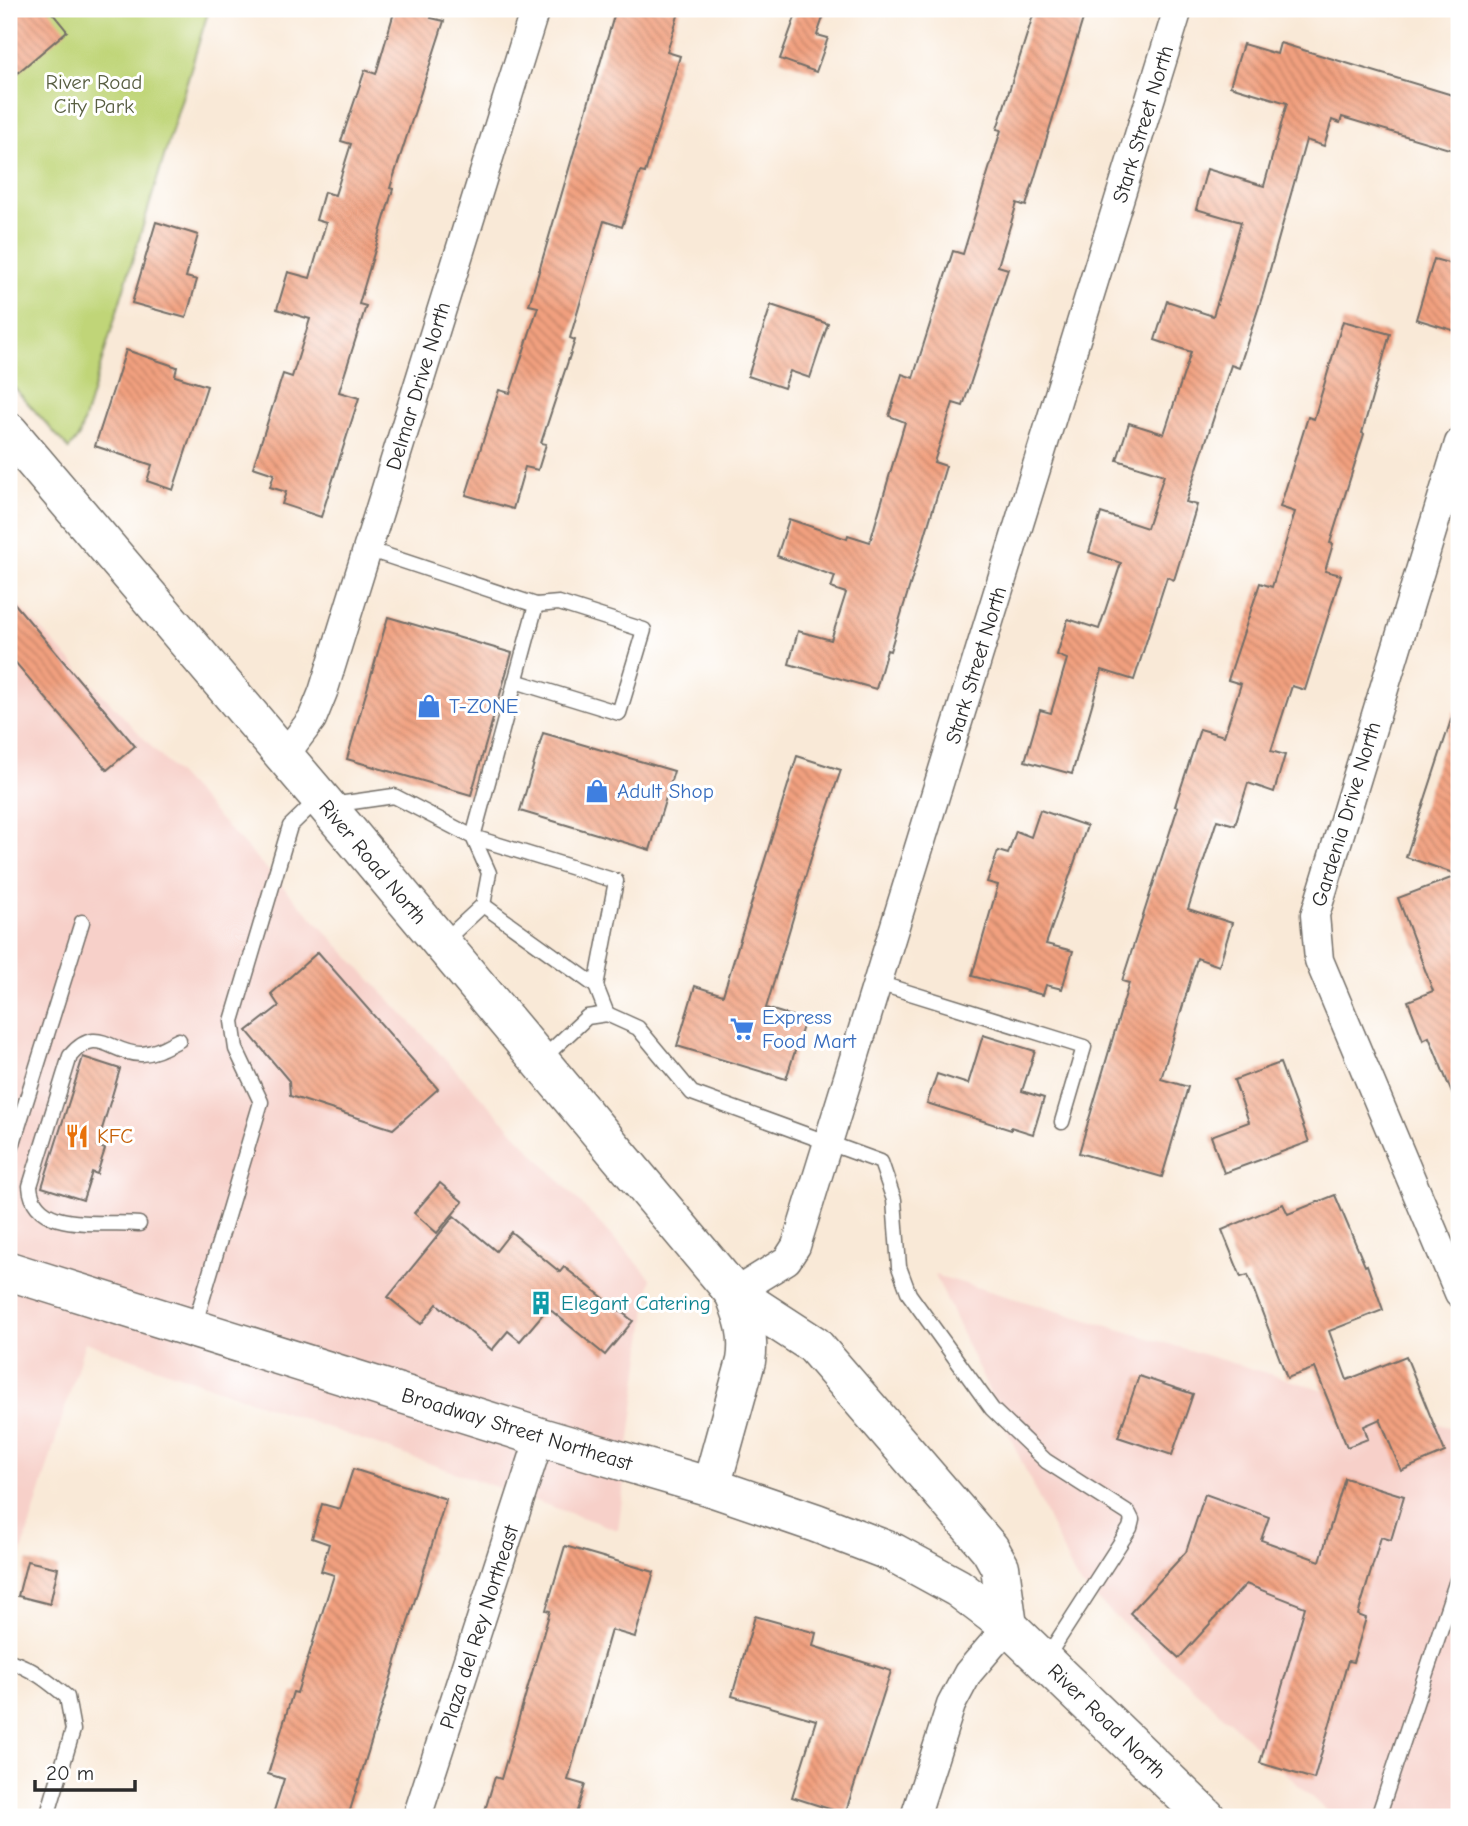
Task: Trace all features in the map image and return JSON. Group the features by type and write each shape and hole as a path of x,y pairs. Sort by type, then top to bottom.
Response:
{"main road":[{"name":"River Road North","path":"9,432 734,1293"},
{"name":"Broadway Street Northeast","path":"9,1270 540,1437 711,1487 816,1523 894,1553 958,1588 1008,1626"},
{"path":"711,1487 746,1362 749,1342 746,1322 734,1293"},
{"path":"734,1293 814,1345 990,1549 1000,1567 1008,1626"},
{"name":"River Road North","path":"1008,1626 1206,1817"}],"street":[{"name":"Delmar Drive North","path":"284,756 312,719 323,692 535,9"},
{"name":"Stark Street North","path":"734,1293 787,1261 796,1246 1178,9"},
{"name":"Gardenia Drive North","path":"1459,443 1315,915 1319,960 1451,1253 1459,1293"},
{"name":"Plaza del Rey Northeast","path":"417,1817 540,1437"},
{"path":"915,1817 951,1704 968,1674 1008,1626"}],"lane":[{"path":"367,549 536,605 559,603 644,630 619,713 515,681"},
{"path":"441,944 483,905 489,873 473,837 536,605"},
{"path":"193,1328 261,1102 236,1049 232,1021 290,826 323,802 394,796 473,837 616,881 596,986 607,1014"},
{"path":"483,905 596,986"},
{"path":"10,1152 82,922"},
{"path":"878,983 1084,1047 1062,1122"},
{"path":"540,1062 587,1017 607,1014 638,1028 692,1093 881,1162 894,1200 899,1267 909,1294 992,1409 1046,1461 1129,1514 1132,1520 1130,1528 1044,1661"},
{"path":"139,1224 66,1221 54,1218 42,1213 34,1205 30,1197 30,1186 70,1056 76,1048 87,1041 97,1040 139,1054 154,1052 179,1040"},
{"path":"1378,1817 1459,1574"},
{"path":"9,1661 34,1672 67,1697 73,1730 47,1817"}],"shaded area":[{"path":"9,595 651,1278 618,1530 85,1342 9,1595"},
{"path":"935,1275 1459,1430 1459,1817 1333,1817 1077,1581"}],"green space":[{"name":"River Road City Park","path":"9,9 209,9 79,436 69,449 9,382"}],"building":[{"path":"9,9 49,9 67,31 9,80"},
{"path":"395,9 434,9 431,18 444,21 390,188 393,189 359,304 366,306 339,392 359,398 321,517 282,504 286,492 270,487 274,474 253,467 283,374 292,377 310,319 277,309 288,272 310,278 326,223 316,220 324,192 335,195 351,144 341,141 365,70 376,74"},
{"path":"616,9 680,9 667,52 680,56 645,173 640,172 622,227 604,221 570,338 575,340 541,443 546,444 538,470 525,467 513,509 466,495 499,390 510,393 538,307 529,305"},
{"path":"798,9 826,9 817,35 828,38 816,72 780,59"},
{"path":"1035,9 1086,9 1026,206 1017,203 998,266 1008,269 963,406 953,403 934,462 946,466 876,689 789,664 798,631 831,640 846,593 831,588 835,576 777,556 789,519 847,539 848,535 870,542 905,422 889,416 902,374 913,378 953,251 963,254 1001,130 997,129"},
{"path":"1280,43 1459,97 1459,152 1342,117 1340,123 1332,120 1324,146 1306,140 1264,291 1239,368 1231,365 1186,502 1197,505 1174,580 1167,577 1134,680 1102,670 1072,774 1025,761 1040,710 1051,713 1067,659 1057,655 1068,619 1099,629 1121,563 1089,552 1101,513 1147,528 1164,475 1117,460 1129,423 1164,434 1191,352 1155,340 1167,301 1213,316 1225,278 1241,222 1196,209 1207,169 1264,186 1287,103 1230,86 1243,44 1277,54"},
{"path":"156,222 198,235 186,277 197,280 186,318 132,303"},
{"path":"1434,259 1459,266 1459,332 1416,319"},
{"path":"771,305 828,324 810,378 790,371 784,388 748,376"},
{"path":"1343,321 1390,334 1362,433 1364,434 1330,543 1333,544 1325,571 1341,575 1305,690 1292,686 1271,751 1285,755 1274,792 1248,783 1235,825 1217,820 1188,909 1232,923 1219,966 1197,958 1161,1079 1188,1087 1162,1177 1079,1153 1129,983 1122,981 1178,807 1175,806 1200,729 1224,736 1241,684 1228,680 1260,583 1272,587 1295,512 1280,507 1308,417 1314,419"},
{"path":"126,350 177,367 175,376 207,386 173,490 147,481 152,465 95,446"},
{"path":"9,597 135,746 107,770 9,655"},
{"name":"T-ZONE","path":"388,617 512,653 471,795 347,759"},
{"path":"1454,711 1459,712 1459,875 1406,857"},
{"name":"Adult Shop","path":"543,733 674,771 650,850 520,811"},
{"path":"797,756 841,770 814,848 766,1008 805,1020 786,1079 677,1046 695,986 723,995"},
{"path":"1040,810 1087,826 1046,944 1073,951 1062,989 1046,985 1043,995 972,976 998,885 987,882 998,851 1008,854 1016,831 1031,837"},
{"path":"1459,875 1458,1108 1429,1037 1423,1040 1408,1001 1433,991 1398,898"},
{"path":"318,952 438,1089 393,1129 290,1096 289,1081 247,1031 279,1006 271,994"},
{"path":"983,1035 1035,1051 1022,1091 1044,1098 1033,1134 1011,1127 1011,1130 927,1103 937,1074 968,1084"},
{"name":"KFC","path":"83,1057 120,1069 97,1146 105,1149 97,1174 92,1172 83,1200 42,1187"},
{"path":"1280,1063 1309,1142 1224,1173 1211,1136 1249,1122 1234,1080"},
{"path":"440,1183 463,1202 437,1233 414,1213"},
{"path":"1335,1195 1365,1266 1367,1265 1383,1310 1329,1331 1347,1380 1406,1356 1445,1452 1401,1471 1380,1419 1364,1426 1368,1439 1347,1447 1315,1368 1287,1378 1248,1275 1241,1277 1222,1230 1283,1204 1288,1214"},
{"path":"454,1216 496,1251 511,1232 560,1272 564,1267 633,1321 605,1355 548,1308 520,1341 508,1331 492,1350 437,1304 421,1324 388,1297"},
{"path":"1139,1376 1193,1394 1172,1455 1118,1437"},
{"path":"353,1469 446,1499 348,1817 272,1817 284,1779 268,1774 334,1575 321,1571 329,1544 312,1538 322,1504 340,1509"},
{"path":"1345,1478 1404,1496 1391,1540 1381,1537 1358,1615 1366,1618 1353,1662 1348,1661 1314,1779 1260,1763 1305,1607 1246,1584 1179,1658 1130,1613 1186,1552 1205,1494 1269,1517 1261,1540 1320,1561"},
{"path":"565,1546 654,1572 635,1637 611,1630 568,1780 585,1785 575,1817 483,1817 495,1777 501,1779 550,1611 546,1610"},
{"path":"27,1561 58,1568 50,1604 18,1596"},
{"path":"755,1616 816,1633 813,1646 891,1671 845,1814 792,1797 816,1720 732,1696"}],"place":[{"name":"T-ZONE","path":"429,706"},
{"name":"Adult Shop","path":"597,791"},
{"name":"Express Food Mart","path":"742,1029"},
{"name":"KFC","path":"77,1136"},
{"name":"Elegant Catering","path":"541,1303"}]}
